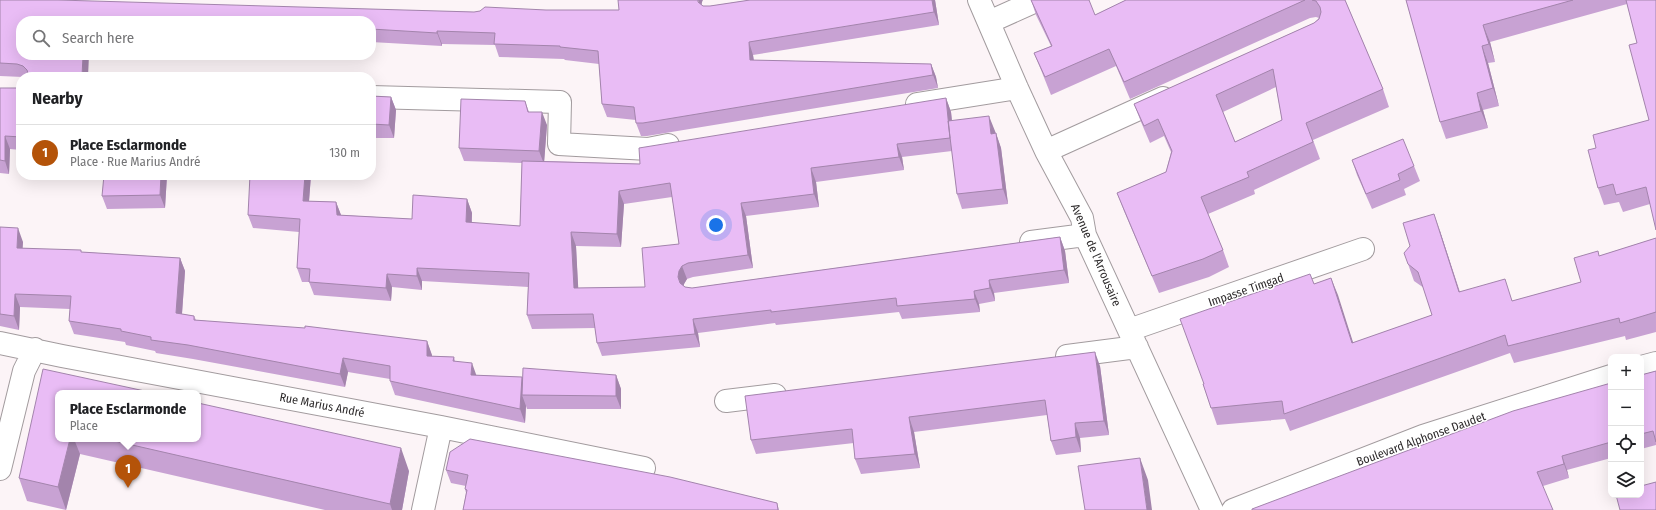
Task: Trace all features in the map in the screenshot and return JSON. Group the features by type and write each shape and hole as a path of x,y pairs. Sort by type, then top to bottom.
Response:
{"street":[{"name":"Avenue de l'Arrousaire","path":"979,0 1016,88 1046,151 1082,218 1085,235 1212,510"},
{"path":"989,22 1038,0"},
{"path":"899,107 1016,88"},
{"path":"1046,151 1184,89"},
{"path":"376,97 560,102 559,144 648,149 687,142"},
{"path":"1015,244 1085,235"},
{"name":"Impasse Timgad","path":"1050,358 1133,339 1363,249"},
{"name":"Rue Marius André","path":"0,343 441,427 644,468"},
{"path":"0,469 24,371 35,349"},
{"path":"1644,366 1656,363"},
{"name":"Boulevard Alphonse Daudet","path":"1233,510 1423,436 1608,377"},
{"path":"726,401 798,392"},
{"path":"423,510 441,427"}],"building":[{"path":"0,0 58,0 474,12 480,11 485,7 546,10 619,10 618,0 698,0 698,2 703,6 710,6 750,0 932,0 934,12 749,42 750,60 931,64 933,75 643,123 636,123 634,107 602,104 598,51 560,46 494,44 495,33 437,31 437,33 376,29 376,16 16,16 16,60 83,60 82,72 28,72 23,66 17,64 0,63"},
{"path":"1031,0 1089,0 1095,15 1126,0 1305,0 1124,82 1109,49 1045,77 1034,53 1052,46"},
{"path":"1312,0 1345,0 1383,89 1306,123 1313,142 1247,172 1249,177 1201,197 1223,250 1203,259 1152,276 1117,193 1166,172 1172,151 1158,119 1144,126 1134,104 1314,23 1319,19 1321,12 1316,1","holes":["1273,69 1282,120 1235,142 1216,95"]},
{"path":"1406,0 1573,0 1483,25 1489,44 1482,46 1493,88 1477,93 1481,111 1440,122"},
{"path":"1626,0 1656,0 1656,230 1646,187 1616,195 1613,184 1598,188 1588,150 1596,148 1593,135 1649,120 1629,45 1637,43"},
{"path":"0,88 16,88 16,137 5,136 5,161 0,160"},
{"path":"376,96 391,97 389,125 376,124"},
{"path":"946,98 950,138 897,144 899,157 811,168 814,194 741,203 748,255 688,263 682,266 679,271 678,277 680,283 685,287 692,288 1060,237 1064,270 989,280 990,288 974,291 975,299 897,306 896,298 693,319 695,334 597,343 593,314 527,315 529,273 417,268 417,276 387,274 386,288 309,282 310,269 297,268 300,219 248,215 250,180 305,180 303,201 336,202 337,215 412,219 413,195 467,199 466,222 520,226 522,161 640,164 639,148","holes":["670,183 679,244 642,248 645,287 574,288 571,232 617,234 619,191"]},
{"path":"461,99 525,101 528,112 542,112 539,151 459,148"},
{"path":"989,116 991,134 996,133 1003,189 957,194 948,121"},
{"path":"1403,139 1414,166 1398,174 1400,180 1366,194 1352,160"},
{"path":"104,180 161,180 160,195 102,196"},
{"path":"1434,214 1459,292 1505,279 1512,301 1581,282 1574,258 1598,251 1599,256 1656,238 1656,312 1620,323 1619,318 1508,346 1505,335 1284,414 1282,401 1211,408 1204,384 1180,319 1310,274 1314,284 1331,278 1352,343 1432,315 1418,272 1408,264 1404,253 1410,246 1403,223"},
{"path":"0,227 18,228 17,248 81,250 81,252 180,258 176,313 194,316 194,320 305,328 305,326 427,341 427,356 454,357 453,361 472,363 471,375 522,377 520,409 390,381 390,366 343,358 340,374 188,345 151,340 151,337 121,331 121,329 69,321 71,296 15,294 14,316 0,314"},
{"path":"1095,352 1104,421 1075,423 1076,437 1051,441 1045,400 909,417 915,454 855,459 852,429 751,440 745,396"},
{"path":"523,368 616,375 616,396 522,395"},
{"path":"43,369 140,390 55,390 55,442 69,442 58,487 19,478"},
{"path":"1656,371 1656,442 1653,431 1644,433 1644,374"},
{"path":"1608,384 1608,443 1562,456 1564,464 1537,472 1553,510 1252,510 1252,509 1513,411"},
{"path":"201,404 401,448 390,504 119,442 201,442"},
{"path":"470,439 670,477 777,503 778,510 463,510 468,475 446,470 450,452"},
{"path":"1140,458 1147,510 1085,510 1078,466"},
{"path":"1656,482 1656,510 1620,510 1617,498 1644,498 1644,485"}],"place":[{"name":"Place Esclarmonde","path":"128,488"}]}
